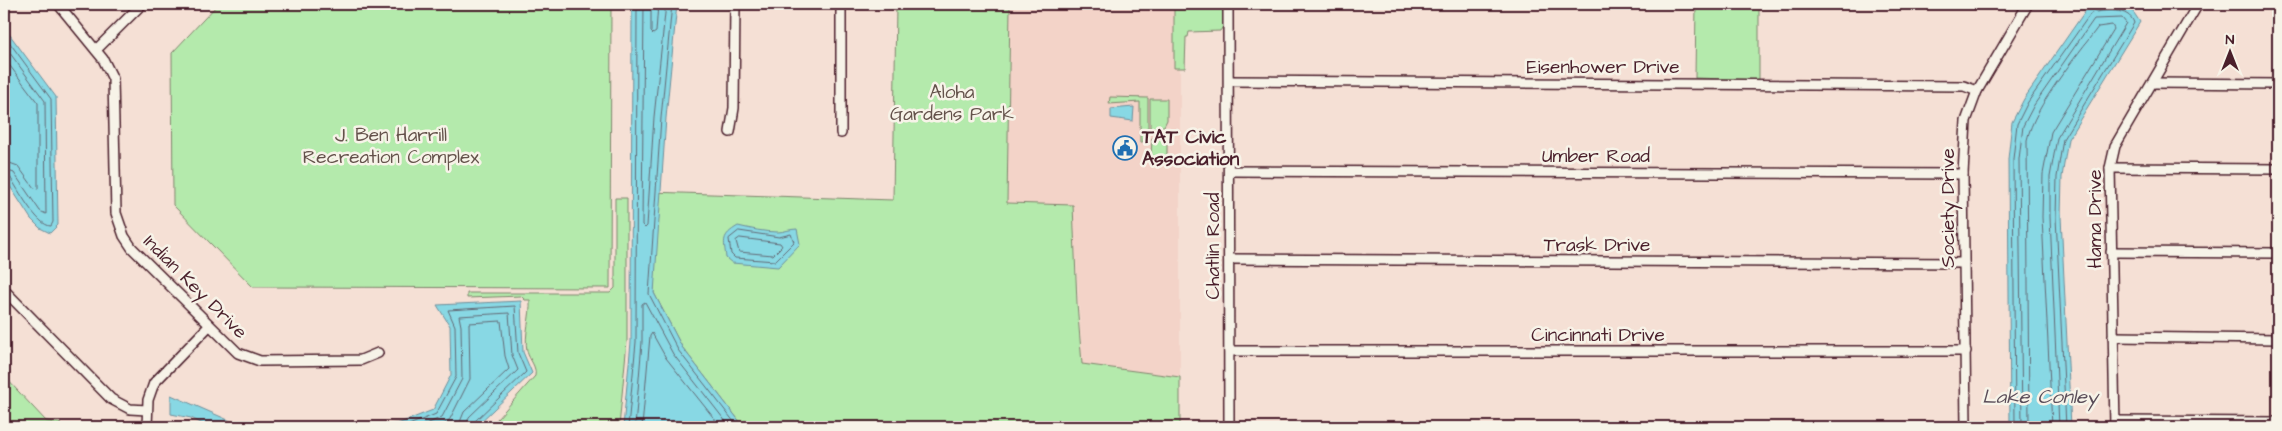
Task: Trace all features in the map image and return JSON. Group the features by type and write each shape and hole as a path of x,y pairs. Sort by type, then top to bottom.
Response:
{"street":[{"name":"Indian Key Drive","path":"58,4 110,69 113,79 115,202 118,224 132,248 238,353 260,361 361,360 378,353"},
{"path":"96,50 142,4"},
{"path":"730,132 734,108 735,4"},
{"path":"841,4 841,133"},
{"name":"Chatlin Road","path":"1228,4 1229,427"},
{"name":"Society Drive","path":"1966,427 1963,174 1966,121 1977,91 2028,4"},
{"name":"Hama Drive","path":"2115,424 2110,168 2116,146 2198,4"},
{"name":"Eisenhower Drive","path":"1229,82 1964,86 1977,91"},
{"path":"2152,83 2278,84"},
{"path":"2110,168 2278,169"},
{"name":"Umber Road","path":"1229,171 1963,174"},
{"path":"2111,252 2278,254"},
{"name":"Trask Drive","path":"1230,259 1964,263"},
{"path":"4,290 111,400 130,409 147,410"},
{"path":"147,427 149,392 154,383 209,326"},
{"path":"2113,337 2278,339"},
{"name":"Cincinnati Drive","path":"1229,351 1966,351"},
{"path":"2115,424 2278,422"}],"shaded area":[{"path":"1069,4 1180,4 1180,377 1082,364 1073,206 1007,203 1010,7"}],"green space":[{"name":"J. Ben Harrill Recreation Complex","path":"218,4 611,4 610,288 253,287 173,205 172,53"},
{"path":"1174,4 1223,4 1224,25 1220,31 1189,32 1188,37 1186,37 1185,68 1174,68"},
{"path":"1696,4 1759,4 1759,80 1695,78"},
{"name":"Aloha Gardens Park","path":"896,6 1010,7 1007,203 1073,205 1077,303 1082,364 1180,377 1180,427 744,427 682,347 654,293 650,192 893,200"},
{"path":"1110,97 1148,98 1148,129 1143,142 1140,142 1140,102 1109,104"},
{"path":"1150,99 1167,99 1167,120 1164,126 1150,129"},
{"path":"1161,136 1167,140 1167,157 1162,160 1153,159 1151,156 1152,138"},
{"path":"615,198 627,198 627,341 619,427 490,427 535,376 535,369 526,345 530,300 525,300 521,296 467,298 467,293 610,293 615,288"},
{"path":"4,376 46,421 60,423 62,427 4,427"}],"water":[{"path":"632,4 677,4 666,118 654,293 682,347 744,427 623,427 631,342"},
{"name":"Lake Conley","path":"2126,6 2140,22 2068,139 2062,177 2061,216 2071,427 2010,427 2008,159 2012,122 2024,99 2088,7"},
{"path":"4,27 56,97 58,225 50,233 40,228 31,219 4,177"},
{"path":"1134,107 1133,121 1111,118 1111,109"},
{"path":"738,226 773,232 797,229 800,244 778,267 732,263 726,258 725,239"},
{"path":"521,301 523,352 532,373 475,427 370,427 400,423 433,410 451,375 450,326 437,305"},
{"path":"171,395 242,426 301,427 209,427 191,418 171,414"}],"place":[{"name":"TAT Civic Association","path":"1125,148"}]}
